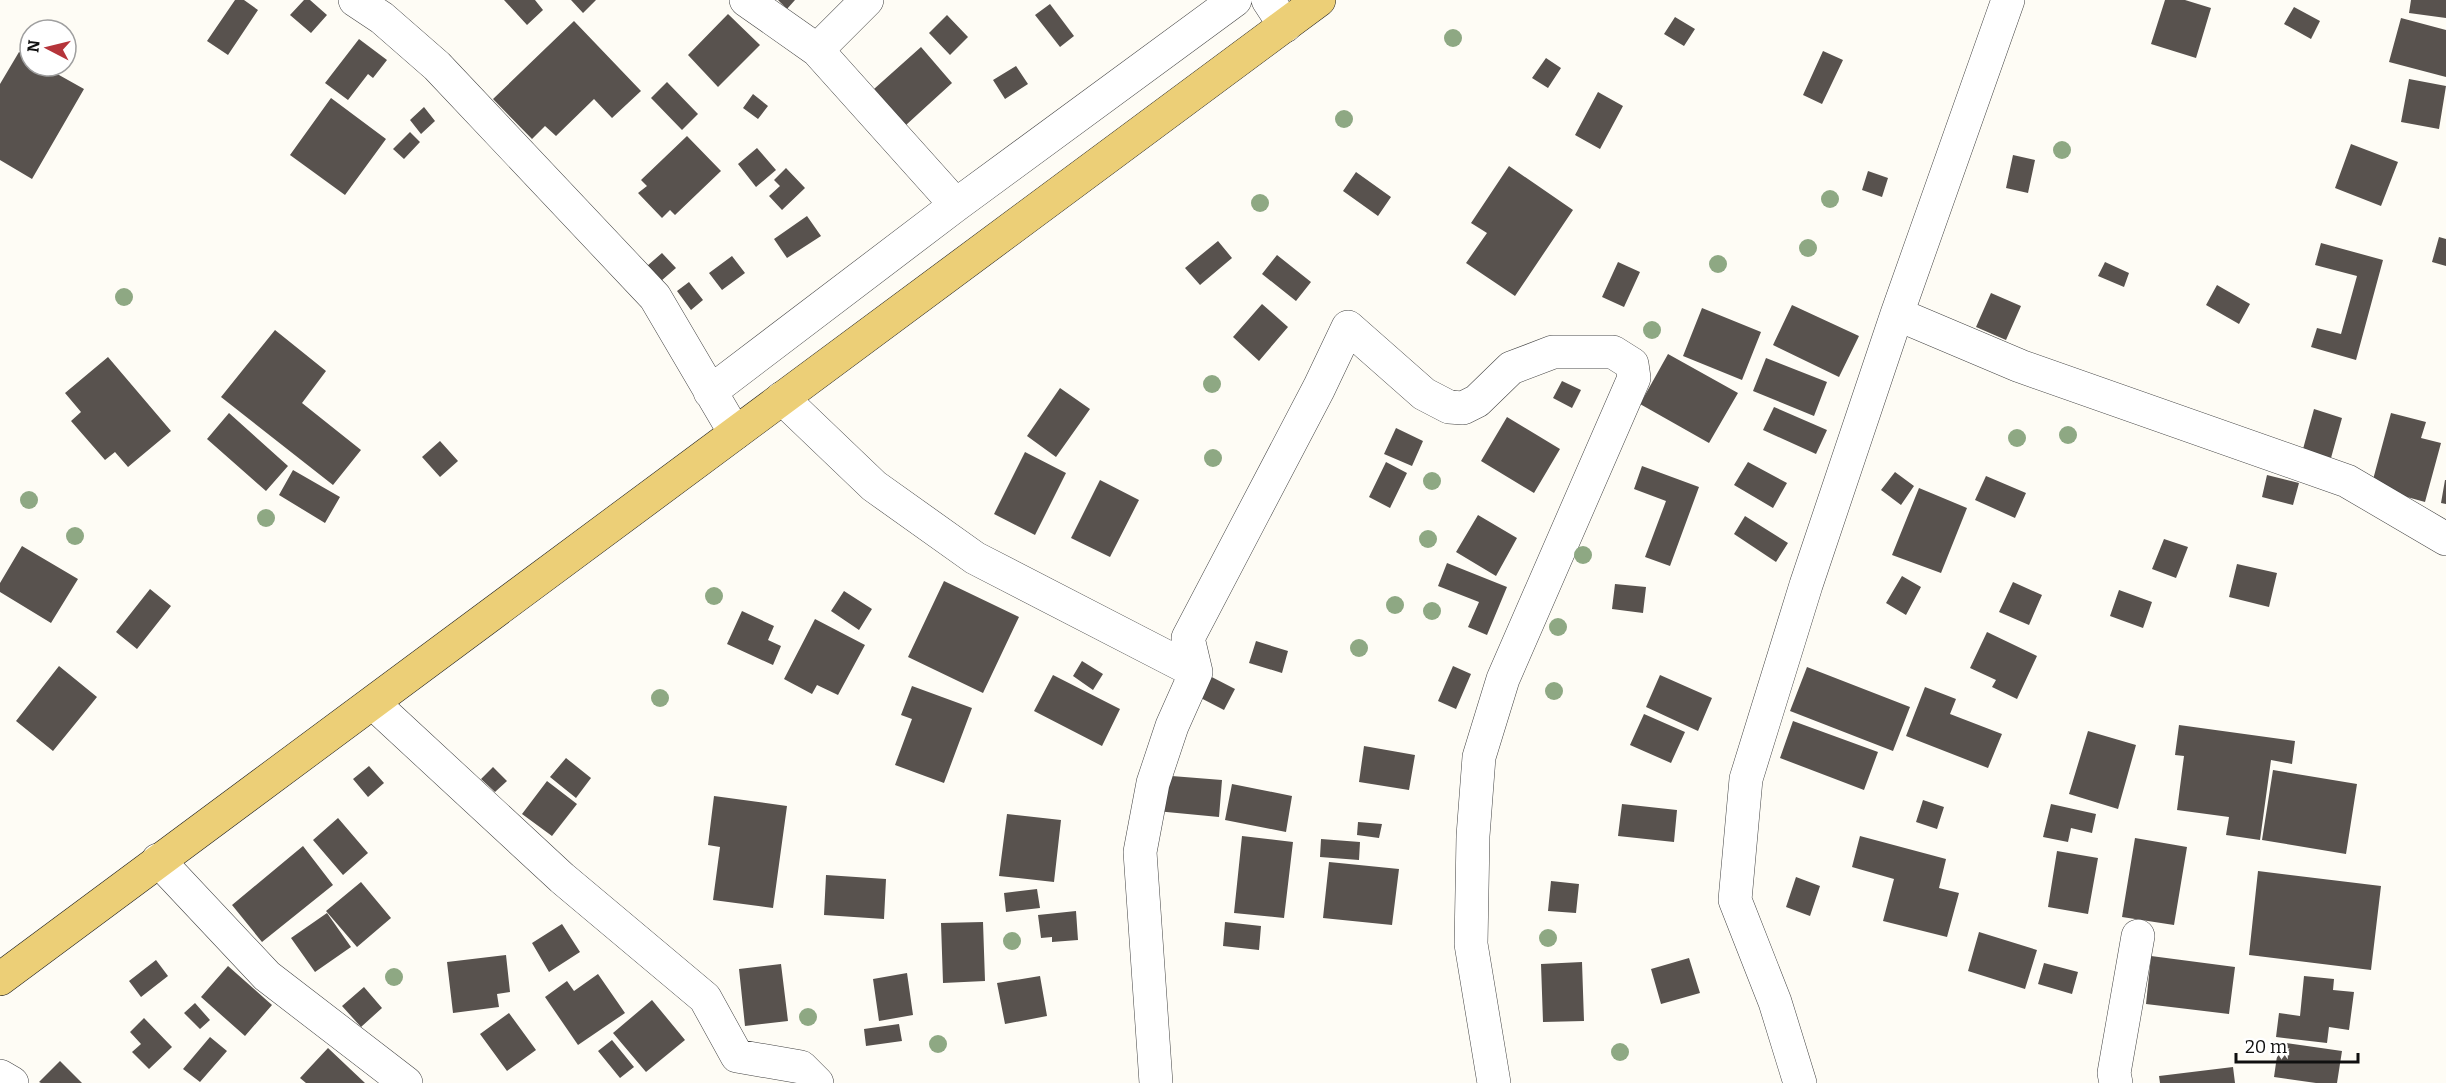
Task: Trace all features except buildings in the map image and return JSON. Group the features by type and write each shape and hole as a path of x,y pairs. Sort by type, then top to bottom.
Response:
{"main road":[{"path":"0,979 782,398 1276,13 1319,0"}],"street":[{"path":"355,0 382,18 437,66 655,297 735,433"},
{"path":"746,0 817,50 956,205"},
{"path":"817,50 867,0"},
{"path":"710,392 956,205 1235,0"},
{"path":"1800,1083 1775,1002 1735,900 1746,779 1806,585 1897,314 2008,0"},
{"path":"1897,314 2020,366 2347,481 2446,539"},
{"path":"1156,1083 1140,852 1154,783 1172,726 1196,672 1188,638 1319,388 1348,327 1424,394 1449,407 1463,408 1477,401 1511,368 1553,352 1613,352 1632,364 1634,378 1503,680 1479,757 1473,836 1471,944 1494,1083"},
{"path":"782,398 874,486 975,558 1196,672"},
{"path":"373,703 562,878 705,998 738,1056 801,1067 817,1083"},
{"path":"158,860 267,976 406,1083"},
{"path":"2116,1083 2114,1073 2138,936"},
{"path":"0,1076 12,1083"}]}
